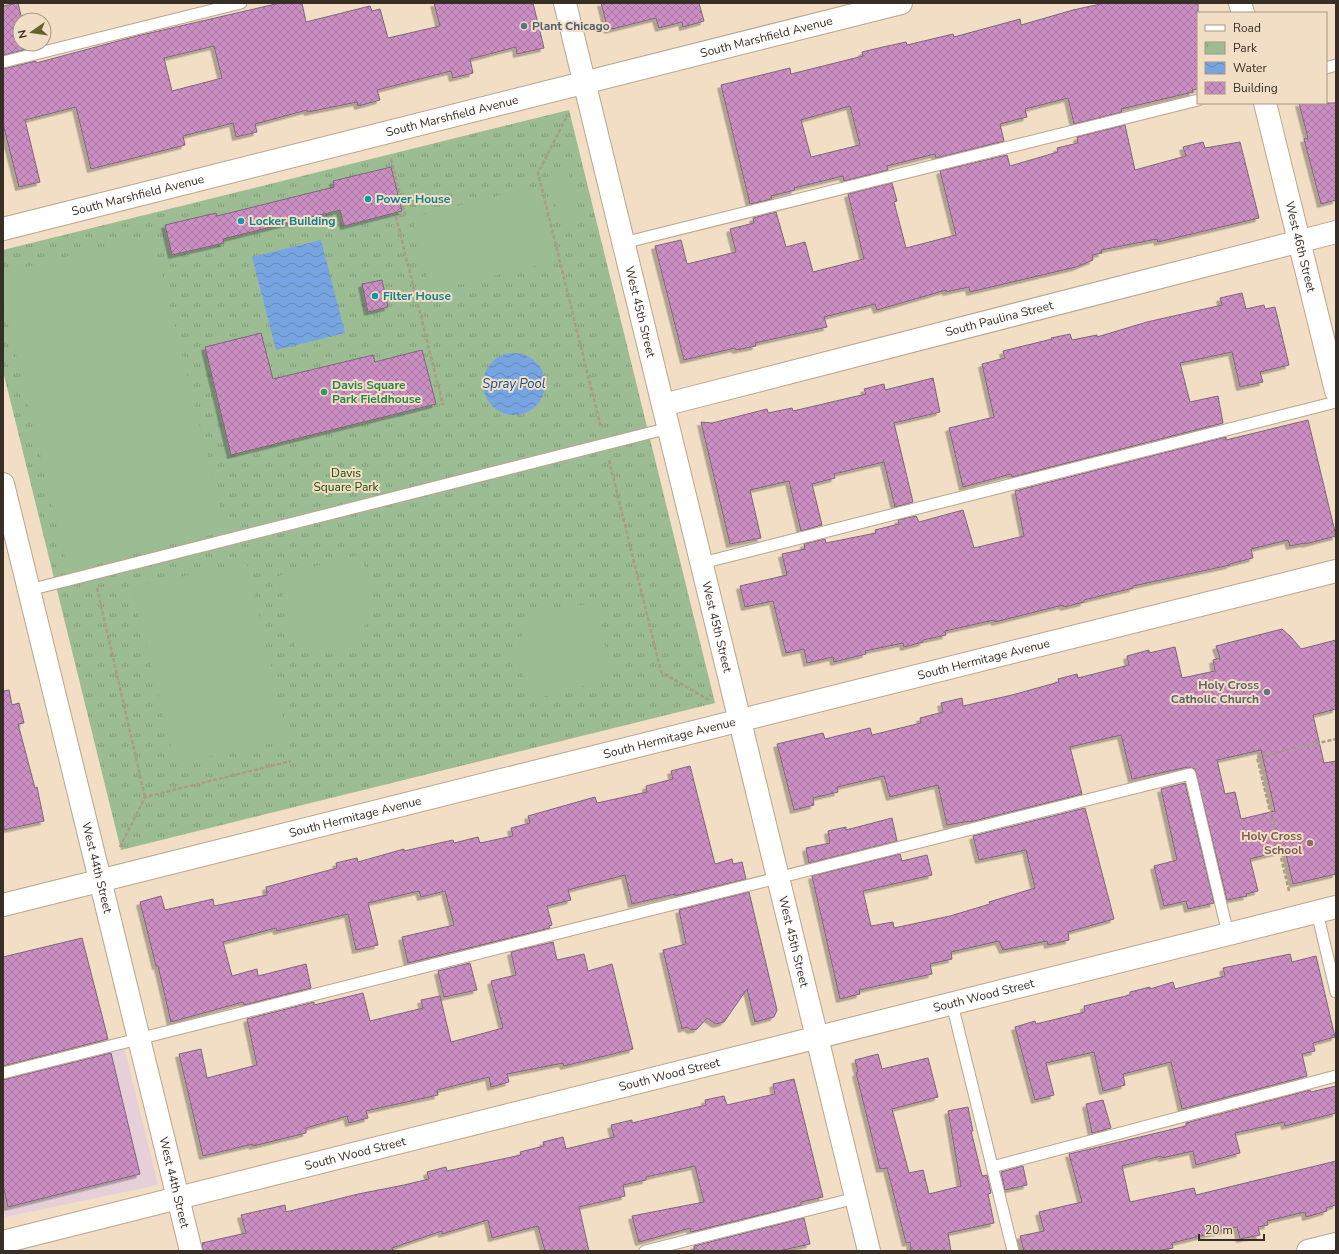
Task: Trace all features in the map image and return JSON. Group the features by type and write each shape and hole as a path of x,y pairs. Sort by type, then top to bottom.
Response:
{"street":[{"name":"West 45th Street","path":"565,3 869,1251"},
{"name":"South Marshfield Avenue","path":"3,229 901,3"},
{"name":"West 46th Street","path":"1265,104 1336,391"},
{"name":"South Paulina Street","path":"663,405 1336,232"},
{"name":"West 44th Street","path":"3,484 12,563 29,590 191,1251"},
{"name":"South Hermitage Avenue","path":"3,905 1336,571"},
{"name":"South Wood Street","path":"3,1242 1326,910"},
{"path":"1308,1251 1336,1244"}],"lane":[{"path":"3,62 241,3"},
{"path":"624,242 1197,100"},
{"path":"702,563 1336,402"},
{"path":"29,590 669,428"},
{"path":"3,1073 1190,774 1228,934"},
{"path":"1326,910 1336,992"},
{"path":"952,1004 1013,1251"},
{"path":"992,1167 1336,1076"},
{"path":"645,1251 856,1198"}],"path":[{"path":"566,118 538,173 661,672 709,700"},
{"path":"391,159 405,214 396,217 443,405"},
{"path":"94,573 144,796 120,847"},
{"path":"1289,891 1258,757 1336,739"},
{"path":"144,796 291,761"}],"shaded area":[{"path":"123,1043 158,1185 5,1217 3,1206 3,1073"}],"green space":[{"name":"Davis Square Park","path":"569,110 715,703 121,850 3,371 3,250"},
{"path":"568,170 580,218 560,223 548,174"},
{"path":"539,186 556,261 431,291 412,217"},
{"path":"152,234 226,531 68,570 3,300 3,273"},
{"path":"359,555 369,578 373,592 371,611 363,629 357,638 349,645 333,653 319,654 296,651 278,576"},
{"path":"247,563 288,740 175,764 132,587"},
{"path":"570,604 594,606 614,678 539,698 533,694 524,678 517,655 520,639 532,621 542,613"}],"water":[{"path":"321,240 345,333 276,350 252,257"},
{"name":"Spray Pool","path":"508,353 520,353 536,362 543,372 545,384 543,396 536,406 520,415 508,415 497,410 488,401 483,390 483,378 488,367 497,358"}],"building":[{"path":"18,3 20,12 12,12 12,52 16,52 3,55 3,6"},
{"path":"280,3 302,3 306,22 370,6 372,11 380,9 388,38 440,26 434,3 533,3 544,48 517,54 516,47 470,59 473,73 453,78 451,71 377,90 380,100 358,106 357,102 308,112 307,110 255,124 257,132 236,137 233,123 183,136 185,145 91,169 76,107 25,120 40,182 19,187 3,124 3,69 36,61 36,63 137,36","holes":["214,46 222,78 172,91 164,58"]},
{"path":"601,3 699,3 704,21 683,27 682,22 659,28 656,18 608,30"},
{"path":"1105,3 1198,3 1197,89 1192,90 1193,92 1121,109 1122,112 1074,124 1068,98 1025,109 1027,117 1000,124 1004,141 936,158 935,154 887,166 888,170 844,181 843,176 794,188 795,190 771,196 772,199 750,204 721,85 790,68 791,74 863,56 862,52 906,42 907,45 953,34 954,37 1020,19 1021,25 1073,10","holes":["850,106 860,145 811,157 801,120"]},
{"path":"1336,103 1336,200 1321,204 1304,139 1308,138 1299,104"},
{"path":"1125,125 1135,170 1186,156 1183,147 1203,142 1205,148 1240,142 1259,218 1158,242 1157,239 1101,250 1102,253 1092,255 1093,260 1076,267 970,292 969,287 946,292 946,290 877,310 875,304 824,317 827,327 755,343 756,346 736,350 735,348 684,360 655,246 681,240 687,264 736,252 730,229 754,223 753,218 776,212 786,247 805,242 813,272 864,259 848,194 892,183 897,201 894,202 906,248 956,235 940,171 1007,155 1010,166 1058,152 1057,148 1078,143 1077,137"},
{"name":"Locker Building","path":"391,167 402,211 344,226 340,210 223,239 224,243 172,255 165,225 216,213 217,216 334,187 333,181"},
{"name":"Filter House","path":"382,280 388,307 368,312 362,284"},
{"path":"1242,293 1246,309 1264,305 1265,309 1275,307 1289,365 1260,372 1263,382 1240,387 1232,352 1180,363 1190,402 1218,396 1223,423 1012,477 1011,474 963,487 949,428 994,417 982,364 1005,358 1003,351 1070,334 1072,340 1097,335 1097,337 1147,322 1222,305 1220,298"},
{"name":"Davis Square Park Fieldhouse","path":"261,333 273,379 373,355 375,362 422,350 436,404 231,455 205,347"},
{"path":"933,378 940,412 894,423 913,502 895,507 884,462 834,474 835,478 812,484 822,525 801,531 789,481 750,490 761,538 730,544 701,422 712,423 767,409 768,413 792,408 793,411 866,394 864,389 884,384 885,390"},
{"path":"1308,420 1336,536 1305,544 1290,546 1288,540 1251,549 1253,558 1230,565 1133,586 1133,588 1084,600 1084,602 1064,607 1063,605 995,622 994,620 945,631 946,635 923,640 923,642 904,647 903,643 865,651 866,654 834,662 833,657 807,663 804,649 786,653 773,601 745,607 740,586 787,575 782,554 805,549 804,544 825,539 826,543 876,533 875,530 899,524 898,520 916,516 919,522 963,510 974,548 1024,536 1015,491 1226,437 1226,440"},
{"path":"1282,629 1301,649 1336,640 1336,709 1313,715 1324,763 1336,761 1336,874 1293,884 1285,850 1250,859 1258,891 1246,894 1247,896 1227,900 1195,769 1188,767 1132,779 1121,735 1070,747 1082,794 970,822 947,825 938,785 890,797 884,776 837,787 838,792 813,798 814,805 794,810 777,744 823,733 825,739 870,728 872,735 921,723 920,718 943,712 941,703 962,698 963,706 1012,695 1059,682 1058,679 1077,674 1078,678 1129,665 1127,656 1149,650 1149,653 1175,647 1182,678 1215,671 1213,660 1220,658 1216,646","holes":["1261,750 1275,811 1241,819 1235,792 1225,794 1217,760"]},
{"path":"9,690 12,705 19,703 24,723 18,724 35,788 37,787 44,821 3,830 3,691"},
{"path":"690,766 715,864 732,859 733,864 742,862 746,879 675,896 675,894 632,904 625,875 568,890 571,900 547,906 552,925 549,926 550,928 408,963 402,937 454,925 445,891 421,897 419,891 368,903 378,945 356,950 348,914 277,931 276,928 223,942 232,976 257,969 258,976 306,964 311,988 244,1005 243,1002 171,1022 158,966 156,966 140,902 161,896 165,910 213,899 214,906 267,895 266,887 337,868 336,863 357,858 358,862 404,849 404,851 453,840 454,843 478,837 480,843 513,836 511,828 530,823 528,816 595,797 597,803 647,792 646,786 673,779 671,771"},
{"path":"1185,783 1214,903 1188,909 1186,901 1164,906 1154,866 1177,860 1161,789"},
{"path":"1085,808 1114,919 1068,932 1069,940 1048,945 1047,941 1003,950 999,941 951,952 952,959 930,964 932,974 859,990 860,994 840,999 812,876 900,854 902,861 927,855 932,875 863,891 871,926 893,922 894,928 950,916 1035,888 1026,850 979,860 973,836"},
{"path":"892,818 897,841 809,863 806,848 830,843 828,831 846,827 846,830"},
{"path":"749,892 777,1010 774,1017 755,1022 747,989 724,1022 716,1024 707,1018 697,1029 691,1030 687,1027 682,1029 663,950 686,944 679,910"},
{"path":"82,938 108,1039 3,1066 3,957"},
{"path":"553,942 557,960 584,954 588,971 612,964 633,1049 564,1066 563,1063 507,1074 509,1082 491,1087 489,1077 437,1090 438,1095 366,1111 368,1118 349,1123 347,1116 306,1128 306,1133 203,1156 179,1054 201,1049 207,1078 257,1065 247,1019 314,1002 314,1005 363,993 370,1021 423,1008 421,1000 440,996 451,1042 503,1028 491,981 516,975 511,952"},
{"path":"1290,954 1292,962 1316,956 1335,1037 1313,1043 1315,1051 1302,1054 1307,1076 1182,1109 1171,1062 1123,1074 1125,1085 1103,1091 1094,1052 1046,1063 1054,1095 1035,1100 1015,1027 1035,1021 1036,1024 1085,1012 1084,1006 1130,995 1130,992 1150,987 1150,989 1173,982 1175,989 1225,976 1223,968"},
{"path":"470,963 477,990 444,997 438,971"},
{"path":"111,1053 140,1174 8,1207 3,1185 3,1080"},
{"path":"878,1054 882,1069 928,1058 938,1097 892,1109 909,1173 923,1170 929,1194 961,1186 948,1111 968,1107 973,1131 971,1131 982,1176 987,1175 991,1193 988,1194 994,1223 948,1233 951,1251 911,1251 910,1242 906,1243 887,1168 880,1169 856,1073 858,1072 855,1060"},
{"path":"794,1079 823,1197 801,1202 801,1205 691,1232 690,1228 639,1242 632,1216 704,1202 695,1166 646,1177 646,1180 623,1185 625,1196 579,1207 589,1251 545,1251 538,1226 492,1238 488,1220 442,1234 442,1231 392,1248 393,1251 203,1251 202,1243 246,1233 241,1215 285,1205 286,1212 358,1194 429,1179 427,1172 446,1167 447,1171 521,1155 520,1152 544,1146 543,1142 563,1137 566,1149 614,1137 611,1125 632,1120 632,1123 706,1105 705,1100 724,1096 727,1105 775,1094 773,1084"},
{"path":"1336,1086 1336,1113 1285,1126 1284,1122 1235,1133 1240,1153 1196,1165 1193,1151 1162,1158 1161,1156 1122,1166 1130,1202 1194,1188 1196,1195 1336,1161 1336,1205 1326,1208 1327,1211 1306,1217 1305,1212 1267,1221 1268,1225 1258,1227 1260,1235 1240,1239 1237,1227 1172,1243 1173,1248 1156,1251 1024,1251 1020,1236 1044,1231 1039,1212 1082,1202 1069,1154 1186,1126 1186,1123 1310,1090 1311,1092"},
{"path":"1103,1100 1111,1128 1092,1133 1086,1104"},
{"path":"1023,1166 1027,1185 1005,1190 1001,1172"},
{"path":"804,1218 810,1244 779,1251 694,1251 694,1246"}],"place":[{"name":"Plant Chicago","path":"524,26"},
{"name":"Power House","path":"368,199"},
{"name":"Locker Building","path":"241,221"},
{"name":"Filter House","path":"375,296"},
{"name":"Davis Square Park Fieldhouse","path":"324,392"},
{"name":"Holy Cross Catholic Church","path":"1267,692"},
{"name":"Holy Cross School","path":"1310,843"}]}
